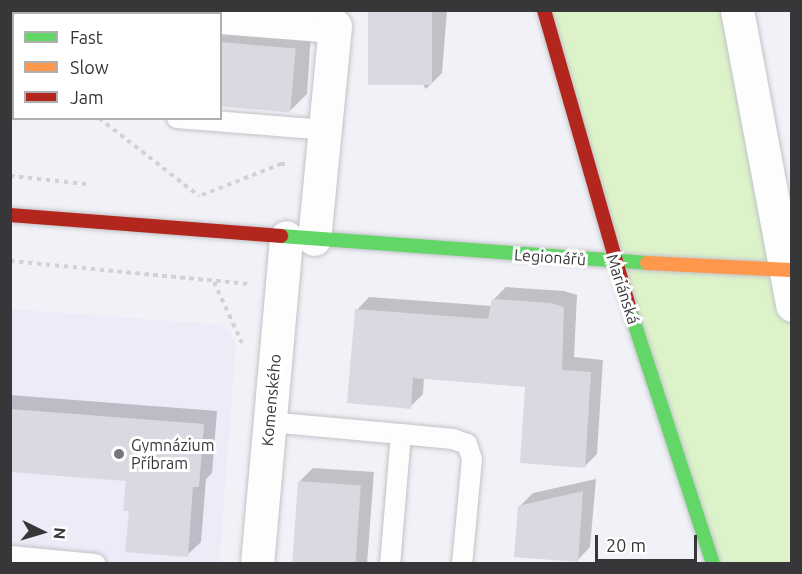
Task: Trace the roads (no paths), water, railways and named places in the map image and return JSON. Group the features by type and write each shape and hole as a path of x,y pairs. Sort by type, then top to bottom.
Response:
{"street":[{"path":"143,10 162,12"},
{"name":"Mariánská","path":"544,10 614,262 712,564"},
{"path":"737,10 789,270 792,305"},
{"path":"222,17 334,26 321,166 300,238"},
{"name":"Legionářů","path":"10,215 614,262 789,270"},
{"name":"Komenského","path":"257,564 281,288 300,238"}],"lane":[{"path":"202,120 326,130"},
{"path":"269,422 453,439 467,444 472,459 462,564"},
{"path":"390,564 401,434"},
{"path":"10,556 96,564"}],"place":[{"name":"Gymnázium Příbram","path":"119,454"}]}
